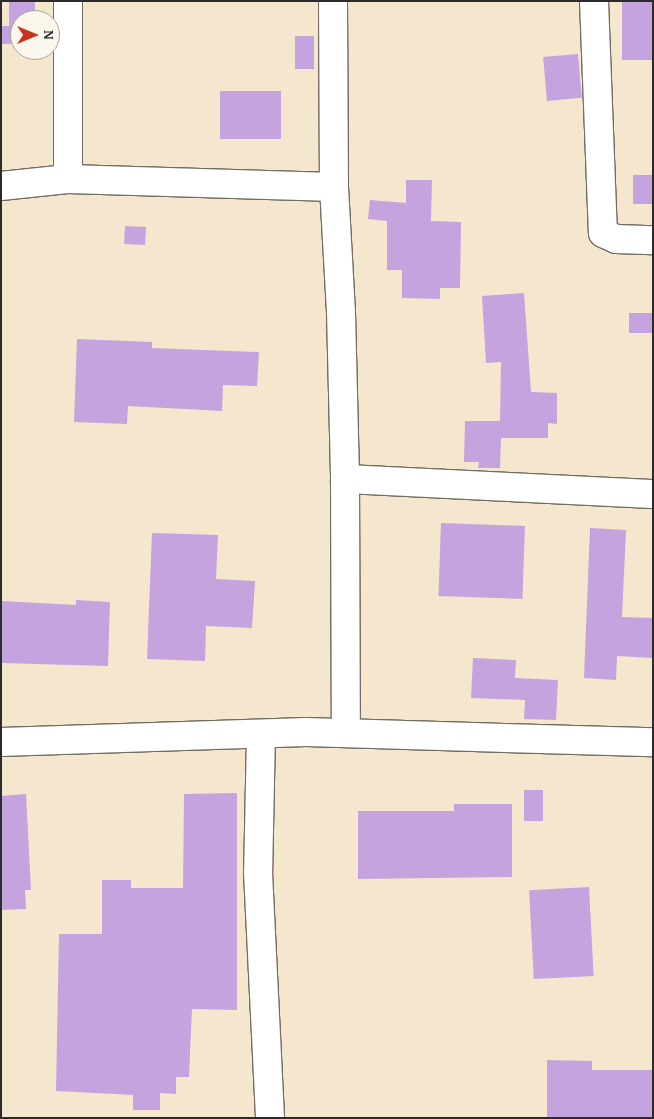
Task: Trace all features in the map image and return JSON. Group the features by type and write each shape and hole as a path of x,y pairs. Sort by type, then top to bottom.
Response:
{"street":[{"path":"68,1 68,180"},
{"path":"333,1 334,187 341,312 345,478 346,733"},
{"path":"594,1 603,233 616,239 653,240"},
{"path":"1,186 68,180 334,187"},
{"path":"345,478 653,494"},
{"path":"1,742 346,733 653,742"},
{"path":"260,734 258,872 270,1118"}],"building":[{"path":"622,1 653,1 653,60 622,60"},
{"path":"9,2 35,2 35,10 10,10 10,44 1,44 1,26 9,26"},
{"path":"295,36 314,36 314,69 295,69"},
{"path":"578,54 582,98 547,101 543,57"},
{"path":"220,91 281,91 281,139 220,139"},
{"path":"633,175 653,175 653,204 633,204"},
{"path":"406,180 432,180 431,221 461,222 460,288 440,288 440,299 402,298 402,270 387,270 387,221 368,219 370,200 406,203"},
{"path":"125,226 146,227 145,245 124,244"},
{"path":"524,293 531,392 557,393 557,424 548,423 548,438 501,438 500,468 478,468 479,462 464,462 465,421 500,421 501,362 486,363 482,296"},
{"path":"629,313 653,313 653,333 629,333"},
{"path":"77,339 152,342 152,348 259,352 257,386 223,385 222,411 128,406 127,424 74,422"},
{"path":"441,523 525,526 522,599 438,596"},
{"path":"590,528 626,530 622,617 653,618 653,658 617,656 616,680 584,678"},
{"path":"152,533 218,535 216,579 255,581 252,628 206,626 205,661 147,659"},
{"path":"76,600 110,602 108,666 1,663 1,601 76,605"},
{"path":"473,658 516,660 515,678 558,680 556,720 524,719 525,700 471,698"},
{"path":"524,790 543,790 543,821 524,821"},
{"path":"237,793 237,1010 192,1009 189,1077 176,1077 176,1094 160,1093 160,1110 133,1110 133,1095 56,1091 59,934 102,934 102,880 131,880 131,888 183,888 184,794"},
{"path":"26,794 31,890 25,890 26,909 1,910 1,796"},
{"path":"454,804 512,804 512,877 358,879 358,811 454,811"},
{"path":"589,887 594,976 534,979 529,890"},
{"path":"547,1060 592,1061 592,1070 653,1070 653,1118 547,1118"}]}
